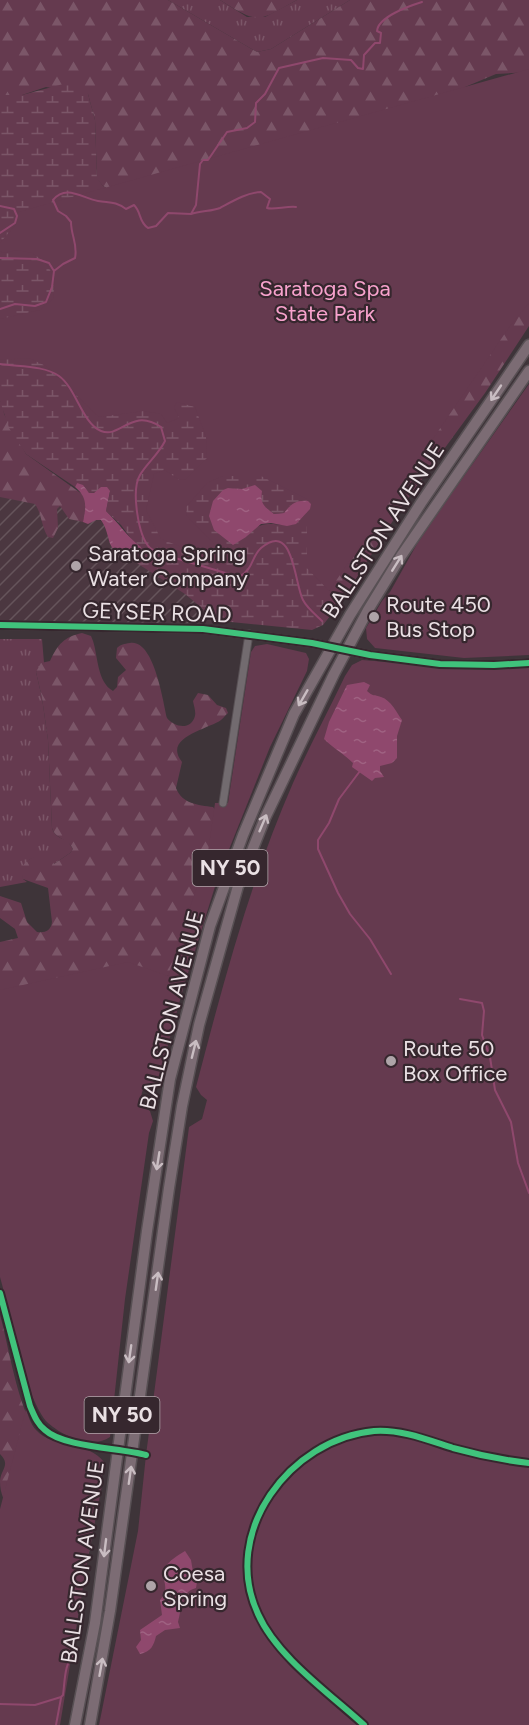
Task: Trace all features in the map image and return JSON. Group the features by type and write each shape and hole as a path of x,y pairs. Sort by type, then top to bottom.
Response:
{"highway":[{"name":"BALLSTON AVENUE","path":"75,1725 95,1623 117,1449 170,1078 210,926 243,835 294,714 350,615 421,503 529,345"},
{"name":"BALLSTON AVENUE","path":"90,1725 134,1451 182,1106 193,1052 238,886 265,818 346,650 401,556 529,371"}],"street":[{"name":"GEYSER ROAD","path":"0,625 203,629 440,664 529,663"},
{"path":"223,803 249,634"},
{"path":"0,1293 35,1419 46,1432 67,1441 134,1451 146,1455"},
{"path":"364,1725 287,1656 258,1614 252,1599 248,1571 249,1554 252,1532 267,1497 281,1479 313,1452 332,1441 375,1431 411,1435 505,1461 529,1463"}],"shaded area":[{"path":"0,429 29,465 206,603 215,624 0,621"}],"green space":[{"name":"Saratoga Spa State Park","path":"0,0 168,0 257,52 271,49 350,0 529,0 529,72 496,74 465,87 529,267 529,326 485,393 401,508 342,601 327,588 112,191 97,179 95,120 88,94 46,87 22,95 0,95"},
{"path":"168,0 220,0 247,17 265,17 297,0 350,0 271,49 257,52"},
{"path":"220,0 297,0 274,13 258,18 243,14"},
{"name":"Saratoga Spa State Park","path":"529,69 529,303 510,326 329,591 307,568 307,499 261,476 223,476 207,483 186,507 187,516 215,545 215,560 161,539 146,510 154,474 165,470 179,480 186,479 207,458 206,437 195,407 177,402 174,407 179,418 167,423 161,414 144,411 99,417 46,366 29,358 0,360 0,319 40,310 53,299 55,278 45,262 32,253 17,250 3,253 0,251 0,243 16,224 15,213"},
{"path":"67,83 81,87 88,94 95,120 97,178 103,186 112,191 181,393 306,478 327,588 342,601 323,625 312,630 211,620 202,608 185,594 132,560 132,556 141,552 121,525 106,511 110,492 89,493 77,483 75,487 26,454 9,428 0,401 0,95 22,95","holes":["228,488 253,497 274,514 284,513 290,505 303,516 296,524 269,524 258,527 246,537"]},
{"path":"529,384 529,655 464,658 375,648 367,639 366,628 390,592 417,544"},
{"path":"0,401 3,404 4,414 26,454 82,494 87,503 83,522 69,519 60,506 57,509 58,528 53,538 48,537 35,504 0,497"},
{"path":"82,633 91,636 101,675 113,691 117,687 118,677 126,670 116,658 117,648 130,643 138,644 151,660 167,718 174,724 186,726 193,721 195,713 193,701 198,693 208,695 217,705 226,708 228,713 222,719 182,740 177,753 182,762 176,788 179,793 186,801 213,807 216,811 211,841 178,973 0,1022 0,942 18,938 15,929 0,918 0,896 21,903 27,922 37,932 47,931 52,922 48,888 23,879 21,869 29,860 41,855 49,855 54,864 73,849 71,845 56,835 52,828 48,740 36,672 41,663 50,661 62,642"},
{"path":"0,639 42,639 44,663 36,672 48,740 52,828 54,833 67,840 73,849 54,864 35,857 31,859 24,868 23,879 27,882 0,887"},
{"path":"267,644 306,653 309,659 307,671 270,747 218,877 183,989 161,1079 154,1086 143,1089 139,1104 150,1111 153,1121 149,1133 125,1299 110,1437 94,1442 76,1439 52,1426 38,1409 32,1396 0,1277 0,990 128,962 168,976 208,852 215,803 228,803 251,652 255,646"},
{"path":"362,660 464,668 529,668 529,1725 99,1725 138,1531 189,1127 202,1119 207,1100 196,1087 238,933 278,820 299,770 345,676 352,665"},
{"path":"0,1315 19,1392 24,1408 36,1431 57,1445 102,1465 102,1485 89,1553 85,1556 4,1500 2,1495 0,1481 5,1461 0,1454"},
{"path":"26,1409 36,1430 43,1436 89,1451 104,1462 60,1725 0,1725 0,1509"}],"water":[{"path":"77,483 83,485 89,493 94,493 101,487 107,487 110,491 106,511 141,547 142,552 132,556 117,552 110,544 101,520 88,524 83,522 85,503 75,487"},
{"path":"255,485 262,491 264,504 274,514 284,513 300,501 308,501 311,504 310,509 296,524 287,526 261,524 233,545 214,530 209,516 213,501 228,488 242,489"},
{"path":"364,682 370,685 367,691 388,701 402,720 397,736 397,758 392,763 380,766 384,777 375,778 372,781 352,767 353,763 324,739 329,722 347,685"},
{"path":"185,1551 191,1560 193,1572 198,1576 196,1588 187,1593 182,1601 178,1622 180,1628 165,1630 156,1636 149,1650 140,1654 136,1647 141,1640 140,1630 162,1615 160,1600 164,1593 166,1566"}],"waterway":[{"path":"54,271 75,258 76,253 71,222 58,211 53,200 58,195 74,193 98,201 115,203 126,209 134,205 148,228 156,226 168,213 191,214 196,205 200,164 203,160 208,160 227,132 247,128 255,122 256,103 265,94 279,68 323,58 351,60 358,68 363,69 364,55 375,43 380,43 381,33 377,31 383,21 395,13 422,2"},
{"path":"191,214 217,209 245,196 261,192 270,199 267,208 296,207"},
{"path":"0,206 14,209 17,216 15,223 0,233"},
{"path":"0,258 37,259 49,263 54,271 52,287 46,302 35,306 15,304 0,309"},
{"path":"0,364 53,372 65,381 89,421 101,431 115,431 142,420 161,427 165,441 140,475 136,491 139,524 150,548 158,553 239,577 250,567 261,548 272,541 280,542 291,557 303,600 322,621"},
{"path":"360,771 339,799 329,823 318,840 318,849 350,914 370,939 391,974"},
{"path":"460,999 482,1003 484,1011 482,1035 490,1057 495,1090 511,1122 518,1163 529,1193"},
{"path":"0,1704 35,1705 61,1697 67,1667 75,1653"},
{"path":"56,1725 61,1698"}],"cycle path":[{"path":"0,625 203,629 312,643 370,655 440,664 529,663"},
{"path":"0,1293 30,1406 40,1425 53,1436 78,1444 146,1455"},
{"path":"364,1725 291,1660 267,1630 258,1614 249,1583 248,1552 256,1522 270,1495 290,1471 315,1451 343,1438 374,1431 404,1433 472,1453 529,1463"}],"place":[{"name":"Saratoga Spring Water Company","path":"76,566"},
{"name":"Route 450 Bus Stop","path":"374,617"},
{"name":"Route 50 Box Office","path":"391,1061"},
{"name":"Coesa Spring","path":"151,1586"}]}
